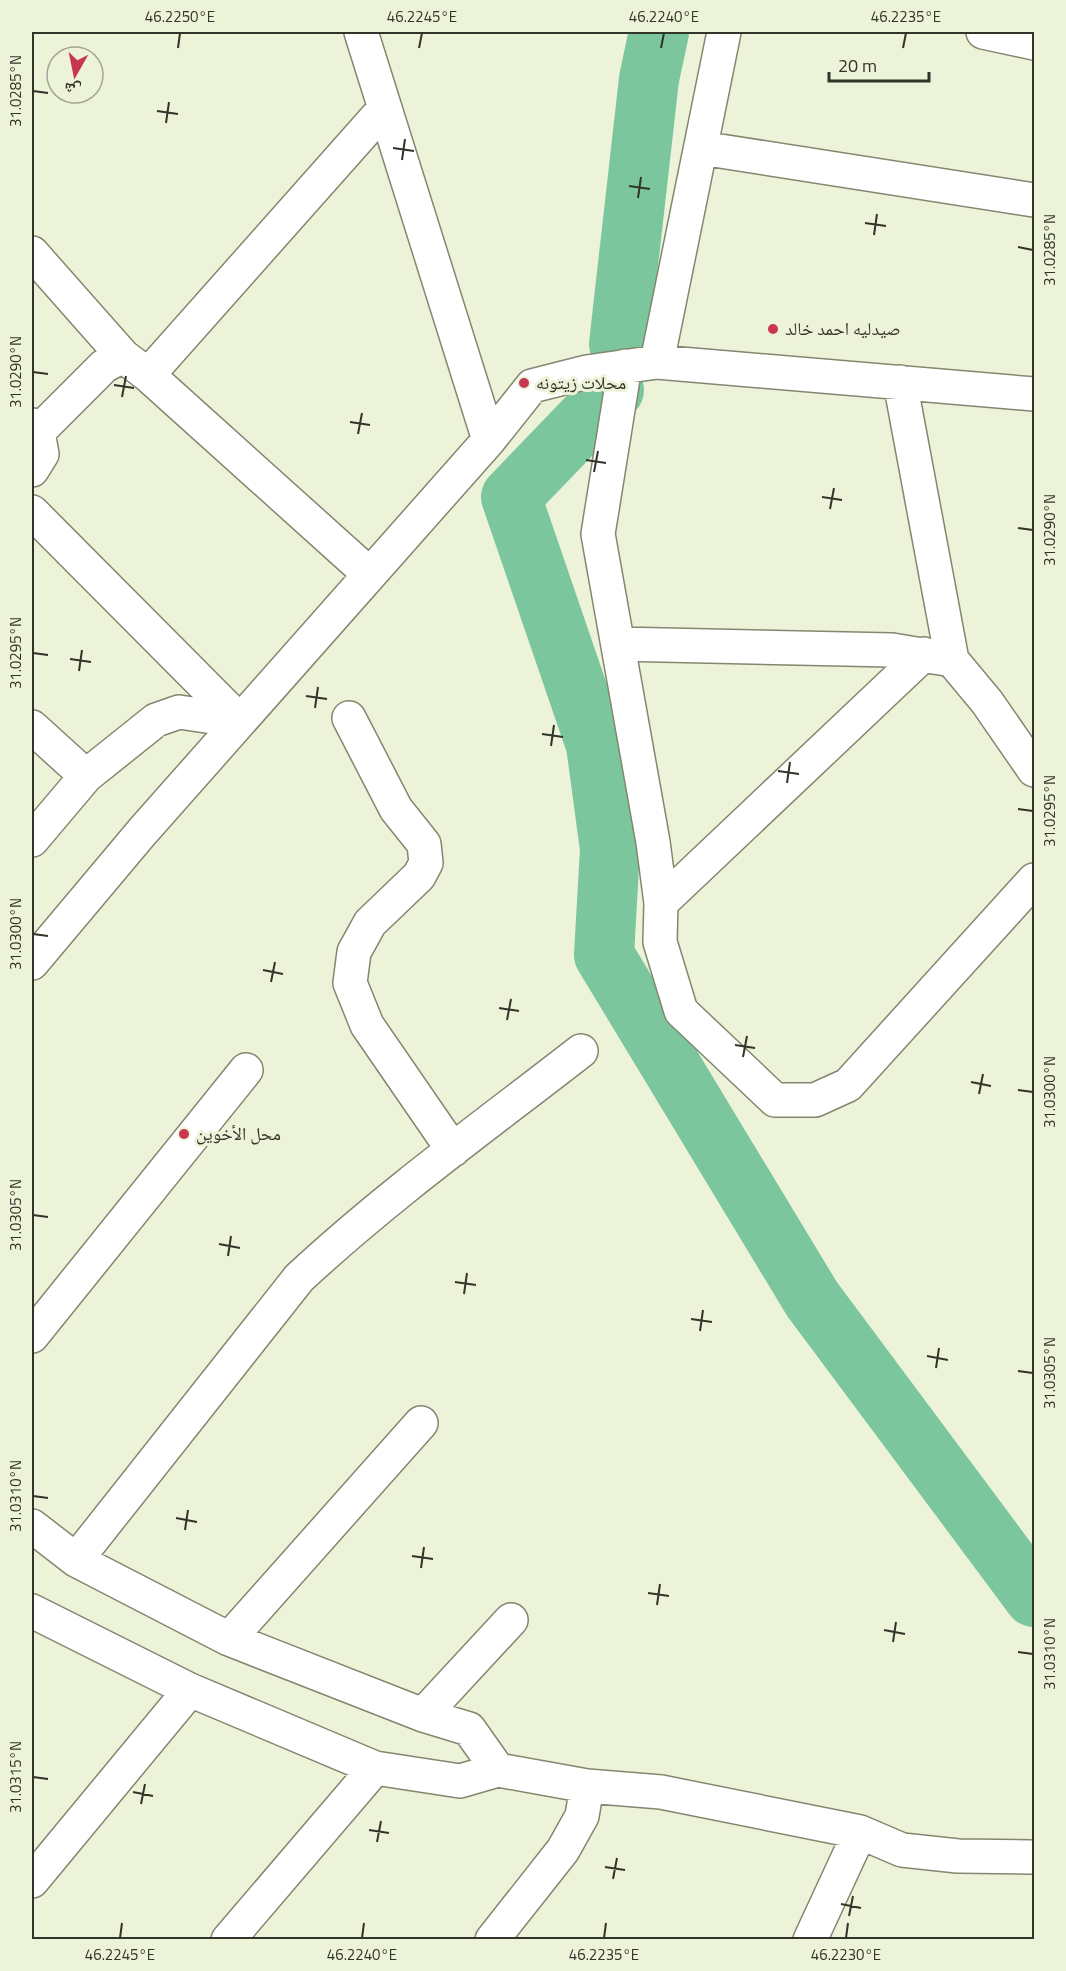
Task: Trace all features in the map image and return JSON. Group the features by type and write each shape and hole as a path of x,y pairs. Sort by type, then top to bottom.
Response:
{"street":[{"path":"361,32 489,440"},
{"path":"657,362 724,32"},
{"path":"983,32 1035,43"},
{"path":"32,470 42,454 35,428 104,366 136,365 385,108"},
{"path":"701,148 1035,200"},
{"path":"32,253 136,365 368,573"},
{"path":"32,963 368,573 489,440 532,386 587,372 657,362 1035,394"},
{"path":"624,366 598,534 661,903 660,942 681,1011 775,1100 815,1100 848,1085 1035,880"},
{"path":"900,382 938,657"},
{"path":"32,512 240,721"},
{"path":"618,645 892,650 938,657 987,702 1035,770"},
{"path":"661,903 938,657"},
{"path":"32,840 86,776 156,720 179,712 240,721"},
{"path":"349,718 396,809 424,844 426,863 419,876 370,923 354,952 350,983 367,1025 453,1150"},
{"path":"32,728 86,776"},
{"path":"76,1560 299,1278 329,1249 581,1051"},
{"path":"32,1336 246,1070"},
{"path":"229,1639 421,1424"},
{"path":"32,1526 76,1560 229,1639 423,1715 469,1729 498,1770"},
{"path":"32,1611 190,1690 375,1768 460,1781 498,1770 587,1786 661,1792 860,1832 902,1850 958,1856 1030,1857"},
{"path":"423,1715 511,1620"},
{"path":"32,1881 190,1690"},
{"path":"228,1940 375,1768"},
{"path":"492,1940 563,1850 582,1816 587,1786"},
{"path":"810,1940 860,1832"}],"waterway":[{"path":"619,344 649,79 659,32"},
{"path":"614,390 511,497 596,745 610,849 604,955 812,1299 1034,1597"}],"place":[{"name":"صيدليه احمد خالد","path":"773,329"},
{"name":"محلات زيتونه","path":"524,383"},
{"name":"محل الأخوين","path":"184,1134"}]}
